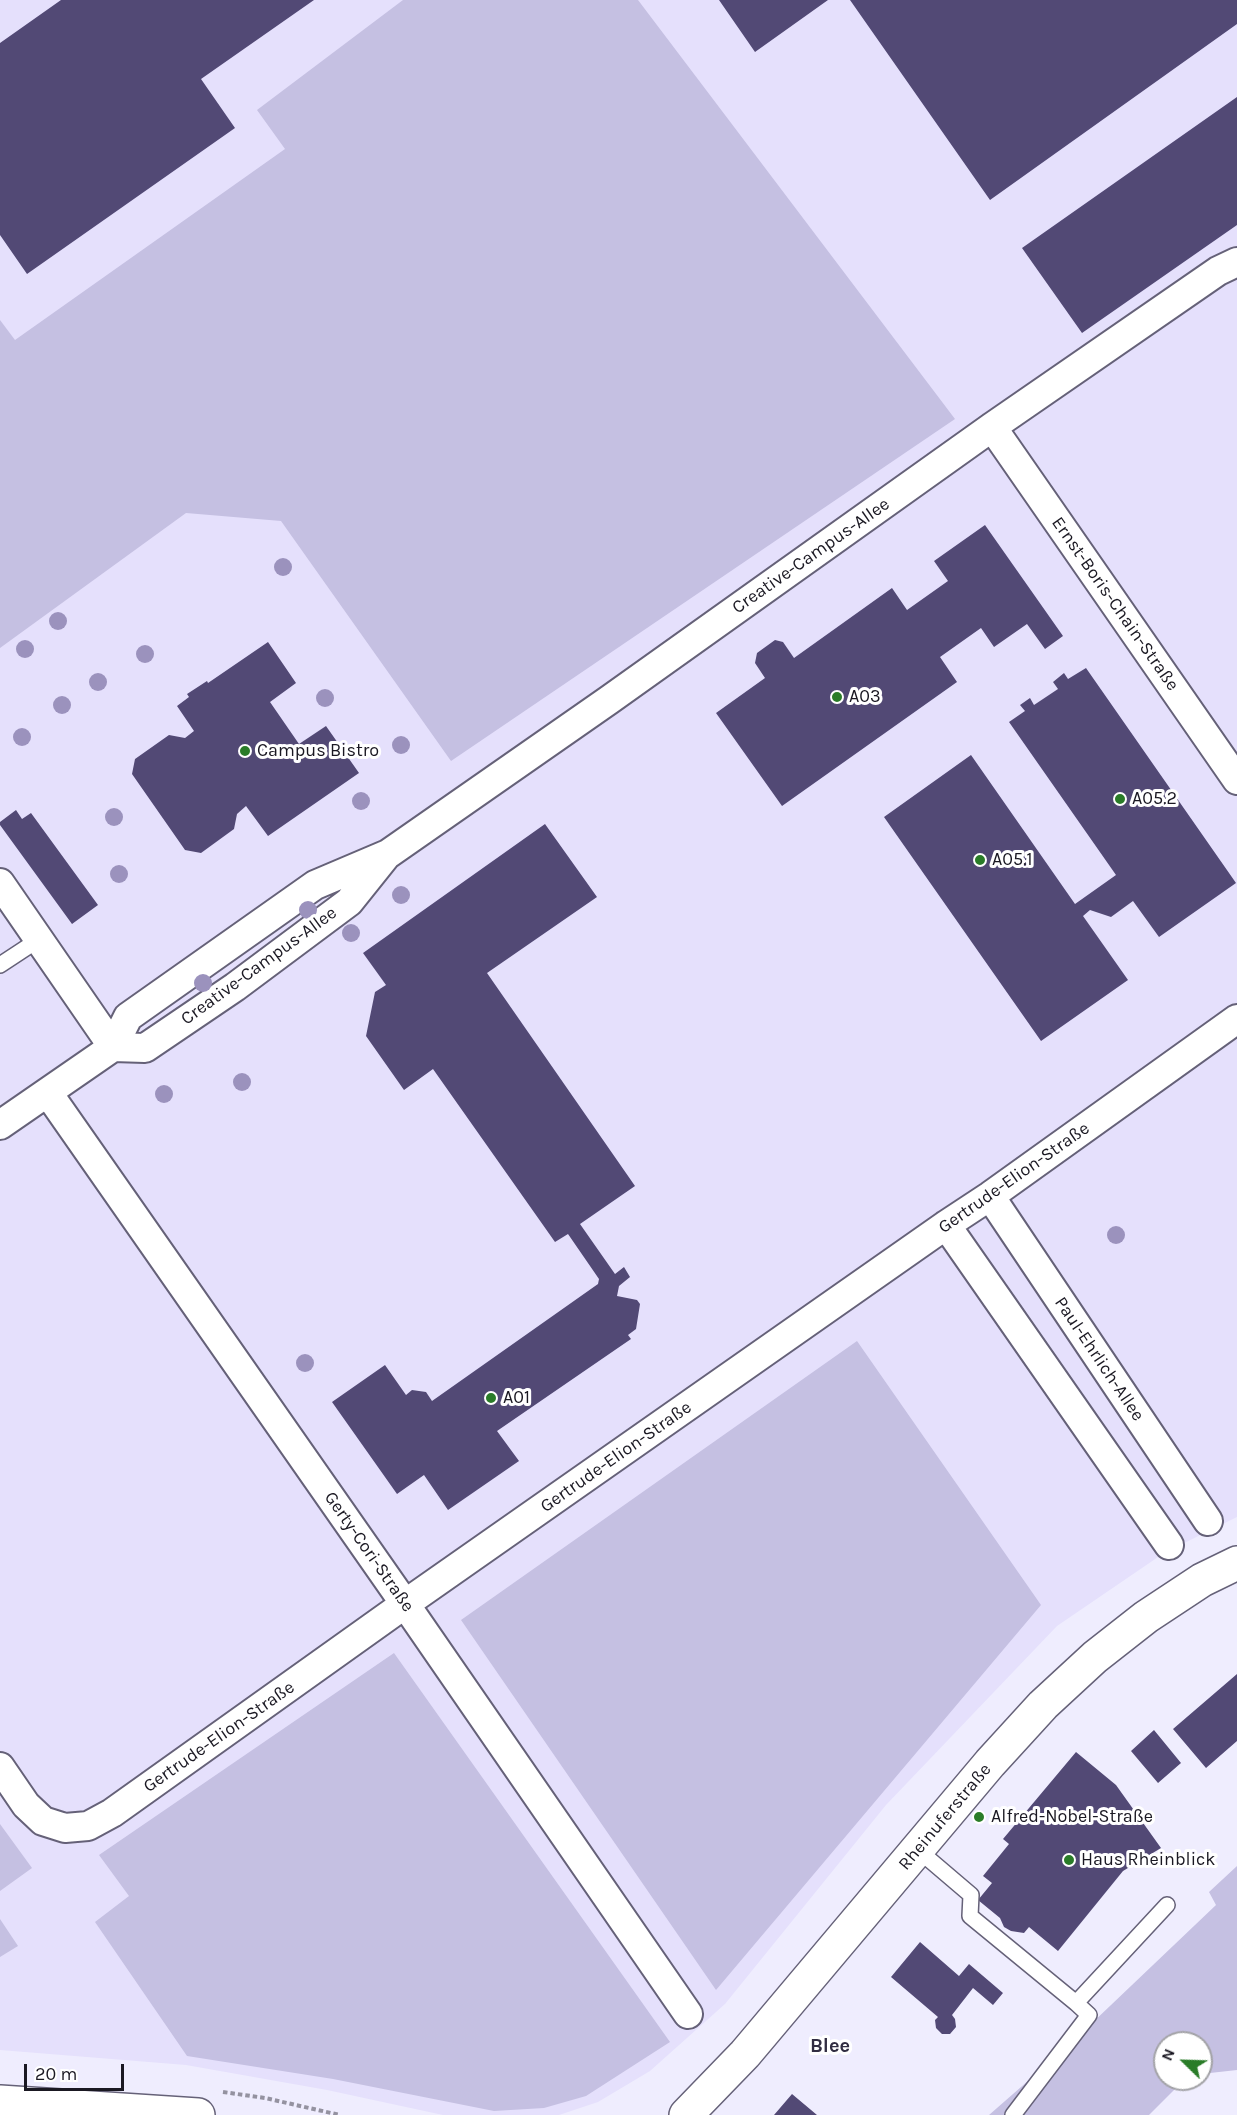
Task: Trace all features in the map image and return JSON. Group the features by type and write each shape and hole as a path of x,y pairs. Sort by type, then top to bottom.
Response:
{"street":[{"name":"Creative-Campus-Allee","path":"0,1125 113,1047 128,1017 315,885 388,854 992,428 1218,271 1237,262"},
{"name":"Ernst-Boris-Chain-Straße","path":"992,428 1237,780"},
{"path":"0,882 113,1047"},
{"name":"Gertrude-Elion-Straße","path":"0,1767 26,1805 43,1821 65,1828 88,1826 112,1813 405,1604 990,1196 1237,1019"},
{"name":"Gerty-Cori-Straße","path":"48,1093 688,2014"},
{"name":"Paul-Ehrlich-Allee","path":"990,1196 1208,1521"},
{"path":"946,1225 1169,1545"},
{"name":"Rheinuferstraße","path":"688,2114 745,2054 990,1763 1043,1705 1095,1657 1146,1617 1202,1580 1237,1563"},
{"path":"0,2102 198,2115"}],"lane":[{"path":"0,965 38,940"},
{"path":"917,1849 970,1895 970,1916 1089,2015 1013,2115"},
{"path":"1076,2003 1167,1905"}],"shaded area":[{"path":"0,0 1237,0 1237,1517 1164,1553 1057,1626 886,1805 725,2004 650,2071 598,2102 559,2115 443,2115 327,2090 186,2065 0,2050"},
{"path":"403,0 638,0 955,419 451,761 281,521 186,513 0,648 0,320 15,340 285,149 257,110"},
{"path":"857,1341 1041,1605 716,1990 461,1620"},
{"path":"394,1653 670,2042 586,2096 544,2108 494,2111 333,2079 187,2056 95,1922 129,1896 99,1855"},
{"path":"0,1824 32,1868 0,1891"},
{"path":"1237,1866 1237,2070 1213,2073 1213,2031 1153,2031 1153,2091 1173,2091 1149,2115 989,2115 1069,2045 1216,1905 1209,1892"},
{"path":"0,1919 18,1946 0,1957"}],"building":[{"path":"61,0 314,0 201,79 235,128 27,274 0,235 0,43"},
{"path":"719,0 828,0 755,52"},
{"path":"850,0 1237,0 1237,24 990,200"},
{"path":"1237,97 1237,225 1082,333 1022,248"},
{"name":"A03","path":"985,525 1063,636 1045,649 1027,624 994,647 981,628 940,657 957,682 782,806 716,713 765,678 755,663 757,653 775,640 783,642 794,658 892,588 907,610 948,581 934,561"},
{"name":"Campus Bistro","path":"268,642 296,683 270,702 299,744 326,726 359,773 268,836 246,806 237,814 234,829 201,853 185,850 132,774 135,759 169,735 185,738 194,731 177,706 189,697 187,694 207,681 208,683"},
{"path":"1086,668 1236,883 1159,937 1133,901 1111,917 1090,910 1083,916 1128,980 1041,1041 884,817 971,755 1075,904 1116,875 1009,722 1025,711 1020,705 1030,698 1034,705 1058,689 1053,682 1064,673 1068,679"},
{"path":"16,810 22,819 31,813 98,905 72,924 0,825 0,822"},
{"path":"545,824 597,897 487,973 635,1186 580,1224 615,1274 624,1267 630,1277 619,1286 617,1296 637,1300 640,1304 636,1329 628,1335 631,1339 497,1431 519,1461 448,1510 424,1475 397,1494 332,1402 385,1365 406,1395 412,1390 426,1392 432,1401 598,1284 599,1279 568,1234 555,1242 433,1069 404,1090 366,1036 375,992 386,985 363,953"},
{"path":"1237,1674 1237,1741 1206,1768 1173,1729"},
{"path":"1154,1730 1181,1763 1158,1783 1131,1751"},
{"name":"Haus Rheinblick","path":"1076,1752 1116,1785 1161,1848 1123,1871 1058,1951 1029,1927 1024,1933 1011,1931 1004,1927 1000,1918 978,1900 992,1883 983,1876 1009,1844 1003,1839"},
{"path":"920,1942 959,1976 969,1964 1003,1993 993,2005 973,1988 952,2015 956,2027 950,2034 942,2034 936,2028 935,2020 938,2017 891,1977"},
{"path":"792,2094 817,2115 774,2115"}],"place":[{"name":"A03","path":"837,697"},
{"name":"Campus Bistro","path":"245,751"},
{"name":"A05.2","path":"1120,799"},
{"name":"A05.1","path":"980,860"},
{"name":"A01","path":"491,1398"},
{"name":"Alfred-Nobel-Straße","path":"979,1817"},
{"name":"Haus Rheinblick","path":"1069,1860"}],"district":[{"name":"Blee","path":"830,2046"}]}
